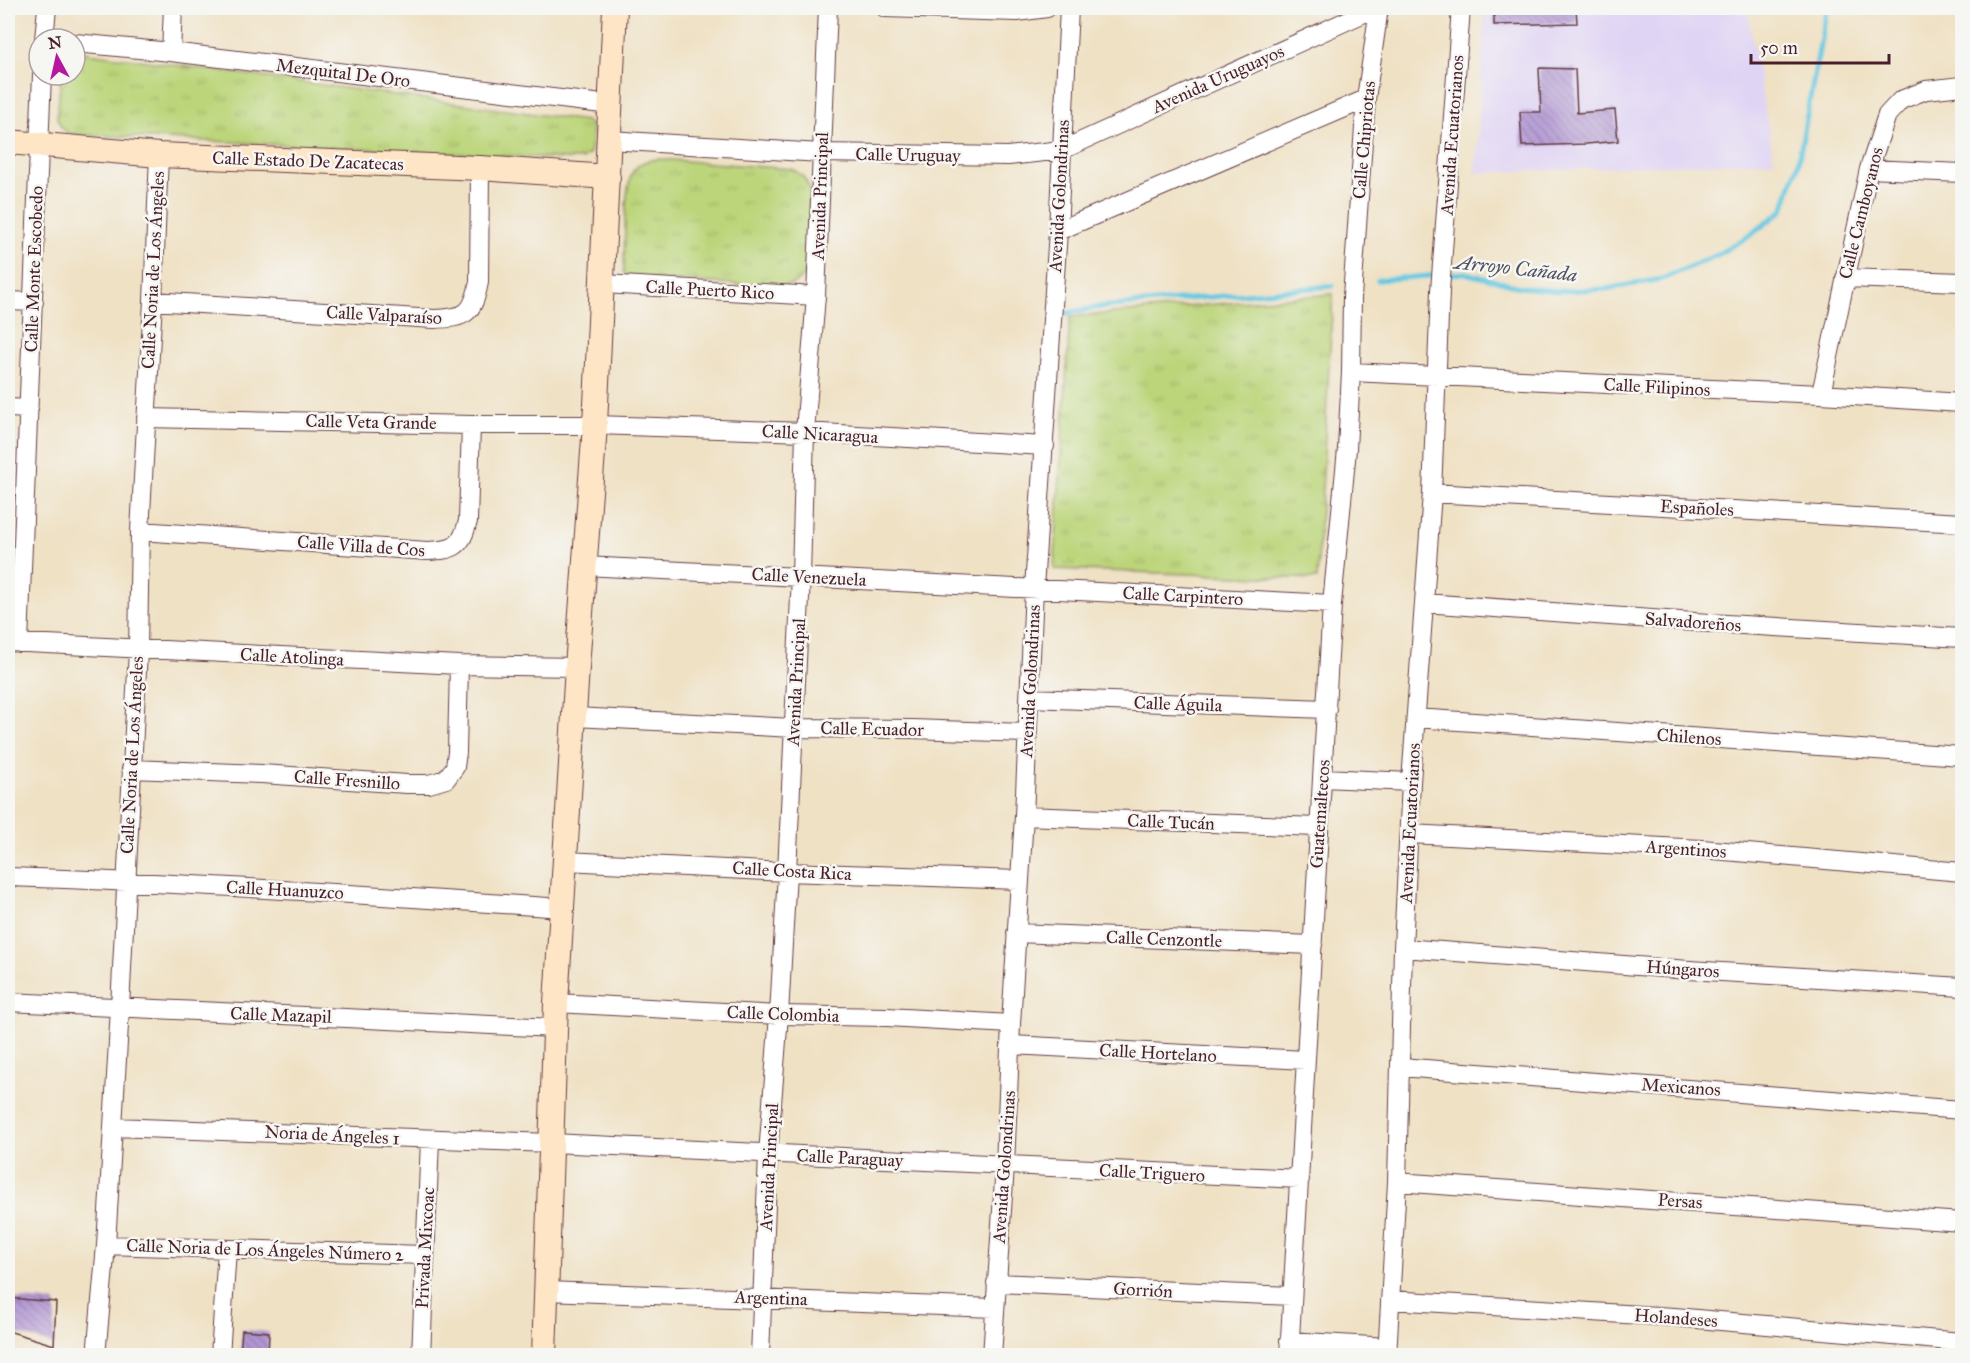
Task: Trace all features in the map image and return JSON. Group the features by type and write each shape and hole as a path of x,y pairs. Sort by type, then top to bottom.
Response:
{"main road":[{"path":"544,1356 556,1003 595,425 615,8"},
{"name":"Calle Estado De Zacatecas","path":"8,142 159,155 480,168 608,177"}],"street":[{"path":"45,27 47,8"},
{"path":"171,52 173,8"},
{"name":"Avenida Principal","path":"760,1356 768,1155 787,872 801,576 805,432 816,296 828,8"},
{"path":"885,8 1017,12 1047,8"},
{"name":"Avenida Golondrinas","path":"992,1356 1005,1166 1034,588 1058,231 1069,8"},
{"name":"Avenida Uruguayos","path":"1062,150 1377,8"},
{"name":"Calle Chipriotas","path":"1354,273 1366,99 1377,8"},
{"name":"Avenida Ecuatorianos","path":"1387,1351 1397,1182 1403,948 1411,782 1431,493 1440,291 1461,8"},
{"name":"Mezquital De Oro","path":"87,44 171,52 611,105"},
{"name":"Calle Camboyanos","path":"1821,394 1869,169 1887,115 1901,100 1926,90 1962,86"},
{"name":"Calle Monte Escobedo","path":"14,643 16,528 29,409 41,87"},
{"path":"1058,231 1366,99"},
{"name":"Calle Uruguay","path":"609,140 821,153 1008,156 1062,150"},
{"name":"Calle Noria de Los Ángeles","path":"96,1356 106,1245 120,1008 138,650 140,531 159,155"},
{"name":"Calle Valparaíso","path":"153,301 434,319 455,318 468,312 476,298 479,282 480,168"},
{"path":"1869,169 1962,173"},
{"name":"Guatemaltecos","path":"1289,1348 1332,604 1352,372 1354,273"},
{"path":"1845,278 1962,282"},
{"name":"Calle Puerto Rico","path":"603,284 816,296"},
{"path":"8,301 34,302"},
{"name":"Calle Filipinos","path":"1352,372 1821,394 1962,403"},
{"path":"8,408 29,409"},
{"name":"Calle Veta Grande","path":"146,418 471,425 595,425"},
{"name":"Calle Villa de Cos","path":"140,531 446,551 457,546 468,521 471,425"},
{"name":"Calle Nicaragua","path":"595,425 805,432 1045,446"},
{"name":"Españoles","path":"1431,493 1962,523"},
{"name":"Calle Venezuela","path":"584,566 1034,588"},
{"name":"Calle Carpintero","path":"1034,588 1332,604"},
{"name":"Salvadoreños","path":"1424,603 1962,638"},
{"name":"Calle Atolinga","path":"14,643 459,665 577,667"},
{"name":"Calle Fresnillo","path":"131,769 262,774 406,784 429,784 446,779 455,767 457,752 459,665"},
{"name":"Calle Águila","path":"1029,698 1327,709"},
{"name":"Calle Ecuador","path":"574,717 794,728 1027,733"},
{"name":"Chilenos","path":"1416,718 1962,756"},
{"path":"1323,778 1411,782"},
{"name":"Calle Tucán","path":"1024,816 1318,827"},
{"name":"Argentinos","path":"1409,834 1702,849 1962,872"},
{"name":"Calle Costa Rica","path":"566,861 1019,880"},
{"name":"Calle Huanuzco","path":"8,877 125,881 562,908"},
{"name":"Calle Cenzontle","path":"1016,933 1313,945"},
{"name":"Húngaros","path":"1403,948 1689,970 1962,987"},
{"name":"Calle Mazapil","path":"8,1002 555,1028"},
{"name":"Calle Colombia","path":"556,1003 1011,1024"},
{"name":"Calle Hortelano","path":"1011,1045 1305,1060"},
{"name":"Mexicanos","path":"1400,1067 1962,1110"},
{"name":"Noria de Ángeles 1","path":"113,1127 552,1143"},
{"name":"Privada Mixcoac","path":"421,1356 430,1140"},
{"name":"Calle Paraguay","path":"552,1143 1005,1166"},
{"name":"Calle Triguero","path":"1005,1166 1300,1179"},
{"name":"Persas","path":"1397,1182 1962,1222"},
{"name":"Calle Noria de Los Ángeles Número 2","path":"106,1245 424,1255"},
{"path":"220,1356 227,1249"},
{"name":"Gorrión","path":"996,1283 1291,1296"},
{"name":"Argentina","path":"546,1291 995,1308"},
{"name":"Holandeses","path":"1390,1300 1674,1317 1962,1342"},
{"path":"1289,1348 1387,1351"}],"shaded area":[{"path":"1485,8 1747,8 1774,161 1476,173"}],"green space":[{"path":"87,53 586,121 592,127 590,153 583,159 566,159 70,134 62,128 57,118 60,87 87,87"},
{"path":"659,159 792,169 803,176 810,189 805,275 795,283 781,287 630,278 624,272 626,203 630,178 634,170 642,163"},
{"path":"1333,294 1317,579 1054,569 1070,317"}],"building":[{"path":"1494,8 1576,8 1577,23 1494,25"},
{"path":"1539,68 1575,69 1577,113 1615,110 1618,141 1522,146 1520,112 1541,112"},
{"path":"8,1298 56,1302 54,1345 8,1331"},
{"path":"242,1330 269,1332 268,1356 240,1356"}],"waterway":[{"name":"Arroyo Cañada","path":"1378,280 1465,273 1520,287 1558,291 1606,289 1662,279 1717,255 1752,234 1783,210 1798,164 1826,12 1830,8"},
{"name":"Arroyo Cañada","path":"1063,314 1100,307 1332,286"}]}
